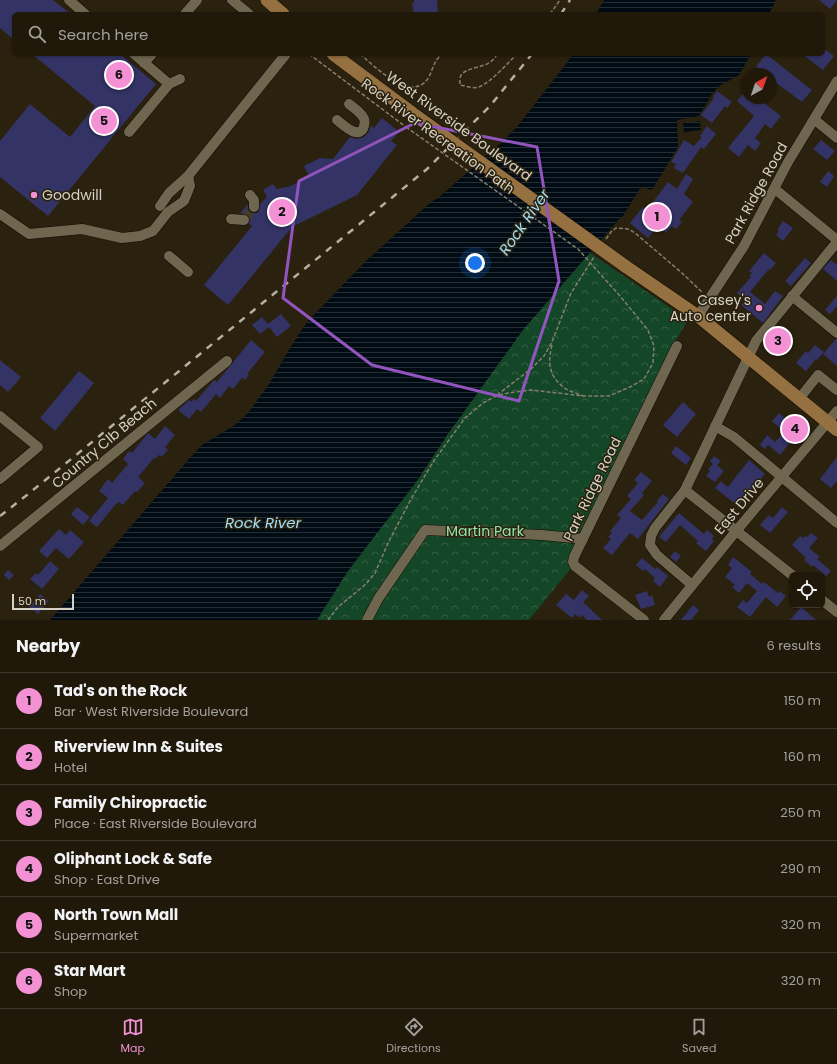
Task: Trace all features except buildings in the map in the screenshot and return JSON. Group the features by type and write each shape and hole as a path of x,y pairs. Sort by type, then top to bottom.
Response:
{"main road":[{"path":"266,0 281,12"},
{"name":"West Riverside Boulevard","path":"336,56 412,113 625,266 698,316 832,426"}],"street":[{"path":"69,0 84,12"},
{"path":"187,12 197,0"},
{"path":"232,0 247,12"},
{"path":"136,56 169,84"},
{"path":"144,63 150,56"},
{"path":"0,214 29,234 82,229 122,238 140,236 153,231 170,193 188,176 284,56"},
{"path":"129,132 169,84 180,79"},
{"name":"Park Ridge Road","path":"698,316 744,246 788,162 815,120 837,81"},
{"path":"337,120 354,132 359,132 364,128 364,117 350,104"},
{"path":"815,120 837,138"},
{"path":"164,209 184,201 190,186 188,176"},
{"path":"692,585 657,555 650,545 651,536 655,528 685,490 747,357 756,341 837,241 775,189"},
{"path":"250,194 254,200 254,206"},
{"path":"231,219 244,220"},
{"path":"169,256 188,272"},
{"path":"792,296 837,333"},
{"name":"Park Ridge Road","path":"644,620 575,566 573,562 574,557 677,346"},
{"name":"Country Clb Beach","path":"0,546 227,361"},
{"path":"799,399 818,375 837,390"},
{"name":"East Drive","path":"664,620 781,477 832,426 837,411"},
{"path":"0,416 38,447 0,479"},
{"path":"715,426 734,437 837,523"},
{"path":"685,490 789,573"},
{"path":"367,620 378,599 425,530 542,535 583,539"},
{"path":"825,602 837,612"}],"path":[{"path":"551,12 560,0"},
{"name":"Rock River Recreation Path","path":"312,56 406,127 578,249 648,330 654,346 653,363 644,379 609,396 584,396 531,390 496,396 483,403 464,418 447,441 410,501 389,541 375,573 366,584 338,607 328,620"},
{"name":"Rock River Recreation Path","path":"363,56 394,81 401,85 414,86 422,85 427,80 436,61 440,56"},
{"path":"496,56 495,59 482,67 463,73 460,78 460,85 477,88 485,84 515,56"},
{"path":"602,244 616,228 628,229 635,233 682,273 709,299"},
{"path":"496,396 531,369 544,356 552,342 571,292 594,256"},
{"path":"552,342 549,360 552,372 562,387 584,396"}],"highlighted area":[{"path":"415,123 537,147 559,281 519,401 372,365 283,298 299,181"}],"green space":[{"name":"Martin Park","path":"586,250 688,320 669,351 572,567 529,620 314,620 343,573 482,378"}],"water":[{"path":"604,0 776,0 770,12 597,12"},
{"name":"Rock River","path":"572,56 750,56 743,68 741,68 739,75 719,86 712,94 699,116 677,120 678,147 652,190 641,187 623,216 523,330 448,434 417,481 348,571 317,620 50,620 202,445 235,425 248,413 269,384 307,322 365,262 431,202 438,198 500,144 516,128"},
{"path":"700,121 701,130 684,132 683,123"}],"tunnel":[{"path":"244,220 254,207"}],"railway":[{"path":"562,12 570,0"},
{"path":"0,516 427,169 490,106 530,56"}],"place":[{"name":"Star Mart","path":"119,75"},
{"name":"North Town Mall","path":"104,121"},
{"name":"Goodwill","path":"34,195"},
{"name":"Riverview Inn & Suites","path":"282,212"},
{"name":"Tad's on the Rock","path":"657,217"},
{"name":"Casey's Auto center","path":"759,308"},
{"name":"Family Chiropractic","path":"778,341"},
{"name":"Oliphant Lock & Safe","path":"795,429"}]}
